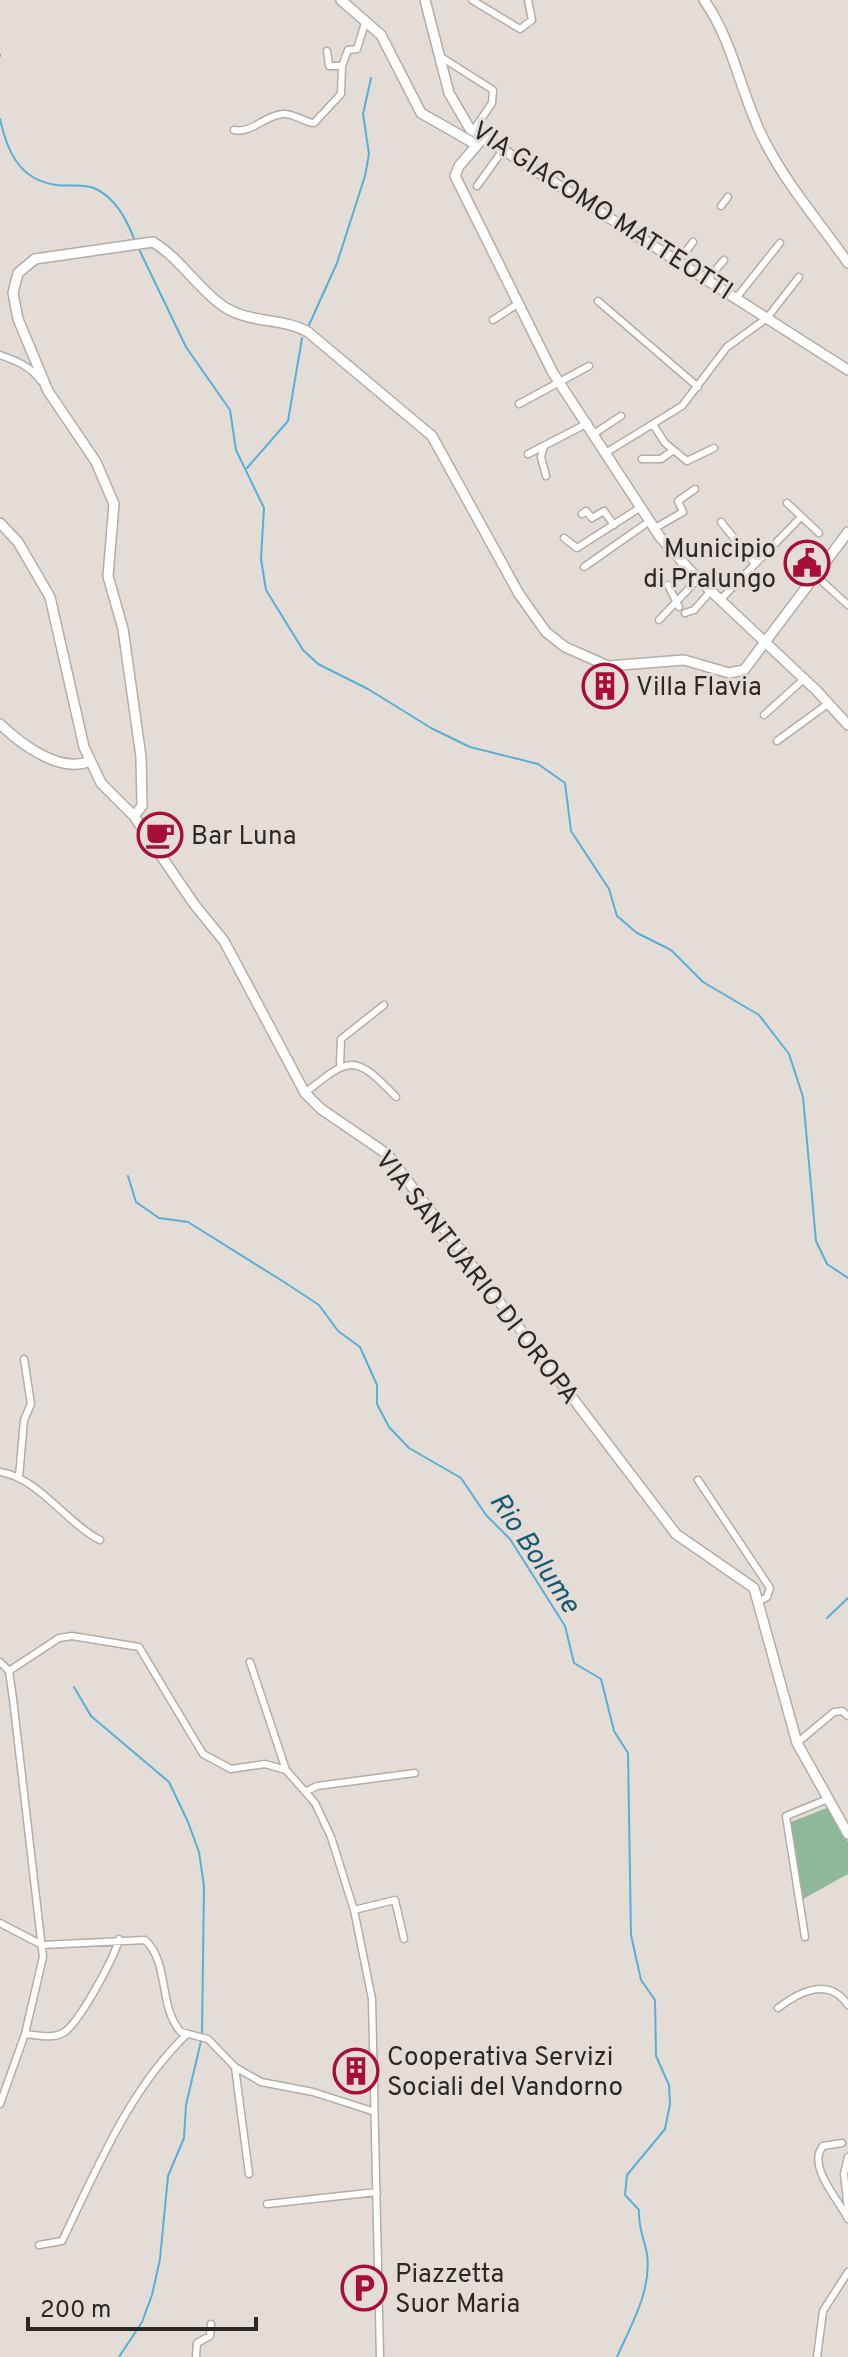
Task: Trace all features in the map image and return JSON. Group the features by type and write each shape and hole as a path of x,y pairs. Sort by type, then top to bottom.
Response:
{"street":[{"path":"341,0 366,20 390,49 407,92 421,113 481,141 459,166 455,176 558,381 595,433 649,525 698,579 829,703 848,725"},
{"name":"VIA GIACOMO MATTEOTTI","path":"425,0 449,93 481,141 504,148 848,370"},
{"path":"472,0 520,29 532,20 528,0"},
{"path":"704,0 727,40 760,132 775,162 848,263"},
{"path":"234,130 243,131 265,118 286,113 314,123 341,94 342,66 348,50 357,49 362,41 366,20"},
{"path":"327,51 329,66 342,66"},
{"path":"438,55 493,90 492,103 473,131"},
{"path":"477,186 504,148"},
{"path":"721,206 728,197"},
{"path":"48,391 18,319 13,293 18,273 35,259 153,242 166,250 225,308 245,317 294,324 308,332 432,436 532,616 565,647 608,666 684,660 737,673 744,670 848,532"},
{"path":"678,262 693,242"},
{"path":"737,297 780,243"},
{"path":"707,280 724,260"},
{"path":"607,452 654,426 682,406 727,347 767,318 799,277"},
{"path":"598,301 698,387"},
{"path":"493,320 519,303"},
{"path":"0,355 34,371 96,462 114,504 108,576 123,629 141,757 142,806 134,816"},
{"path":"519,404 589,366"},
{"path":"595,433 621,416"},
{"path":"528,454 588,423"},
{"path":"654,426 672,451 692,461 714,448"},
{"path":"544,446 541,457 546,476"},
{"path":"642,459 661,459 672,451"},
{"path":"584,567 649,525 683,512 678,501 695,489"},
{"path":"787,503 819,533"},
{"path":"564,538 577,548 641,507"},
{"path":"582,514 586,511 592,518 604,511 614,525"},
{"path":"721,599 801,517"},
{"path":"721,522 755,564"},
{"name":"VIA SANTUARIO DI OROPA","path":"0,523 18,542 50,597 90,761 101,783 134,816 194,904 224,941 305,1093 321,1109 368,1137 387,1154 658,1513 688,1544 754,1588 760,1601"},
{"path":"815,575 848,605"},
{"path":"659,620 680,608 698,579"},
{"path":"668,585 680,608"},
{"path":"680,608 694,610 711,591"},
{"path":"764,715 804,679"},
{"path":"777,741 829,703"},
{"path":"0,724 16,738 62,763 71,766 90,761"},
{"path":"340,1065 341,1039 384,1005"},
{"path":"305,1093 340,1065 361,1067 396,1097"},
{"path":"19,1477 24,1420 31,1404 24,1359"},
{"path":"0,1472 19,1477 67,1518 100,1540"},
{"path":"698,1480 770,1588 767,1597 760,1601 786,1716 797,1743 848,1834"},
{"path":"9,1671 59,1638 72,1636 139,1647 203,1754 231,1769 265,1764 286,1770"},
{"path":"0,1662 9,1671 42,1945 25,2034 0,2104"},
{"path":"250,1662 286,1770 305,1792 331,1837 354,1910 372,1999 372,2111 380,2357"},
{"path":"797,1743 834,1712 842,1711 848,1716"},
{"path":"305,1792 317,1786 415,1773"},
{"path":"805,1937 786,1816 828,1799"},
{"path":"354,1910 395,1900 404,1939"},
{"path":"0,1923 42,1945 137,1938 150,1945 171,2018 187,2034 208,2039 235,2067 271,2086 313,2092 372,2111"},
{"path":"25,2034 51,2036 68,2030 114,1959 119,1939"},
{"path":"778,2008 796,1994 813,1988 839,1994 848,2005"},
{"path":"39,2245 62,2241 98,2159 168,2052 187,2034"},
{"path":"235,2067 249,2174"},
{"path":"842,2143 823,2146 819,2155 825,2182 848,2219"},
{"path":"848,2157 844,2174 848,2210"},
{"path":"267,2204 377,2192"},
{"path":"817,2357 823,2311 848,2272"},
{"path":"196,2357 197,2343 210,2336 211,2324"}],"green space":[{"path":"827,1808 848,1842 848,1874 803,1899 791,1822"}],"waterway":[{"path":"309,325 337,263 365,176 369,154 363,114 371,78"},
{"path":"0,119 11,153 24,171 44,182 80,185 102,192 120,210 135,241"},
{"path":"138,247 186,347 230,410 236,450 264,508 261,559 266,590 303,650 318,664 368,689 431,728 470,747 538,764 565,783 571,831 609,889 617,916 637,933 671,950 703,982 759,1015 789,1054 803,1097 816,1241 827,1264 848,1278"},
{"path":"247,468 288,421 302,338"},
{"name":"Rio Bolume","path":"128,1176 136,1202 159,1218 188,1222 284,1282 319,1305 338,1331 360,1347 377,1385 377,1404 389,1427 409,1448 461,1478 486,1515 510,1539 565,1626 574,1663 601,1679 614,1731 628,1753 631,1935 641,1980 655,2000 656,2056 669,2085 670,2104 665,2129 627,2175 625,2195 639,2210 648,2267 639,2307 617,2357"},
{"path":"827,1618 848,1598"},
{"path":"74,1687 91,1716 169,1782 188,1822 199,1852 204,1886 202,2034"},
{"path":"119,2357 142,2322 152,2295 160,2259 168,2176 184,2138 186,2105 201,2041"}],"place":[{"name":"Municipio di Pralungo","path":"807,563"},
{"name":"Villa Flavia","path":"605,686"},
{"name":"Bar Luna","path":"160,835"},
{"name":"Cooperativa Servizi Sociali del Vandorno","path":"356,2071"},
{"name":"Piazzetta Suor Maria","path":"364,2288"}]}
